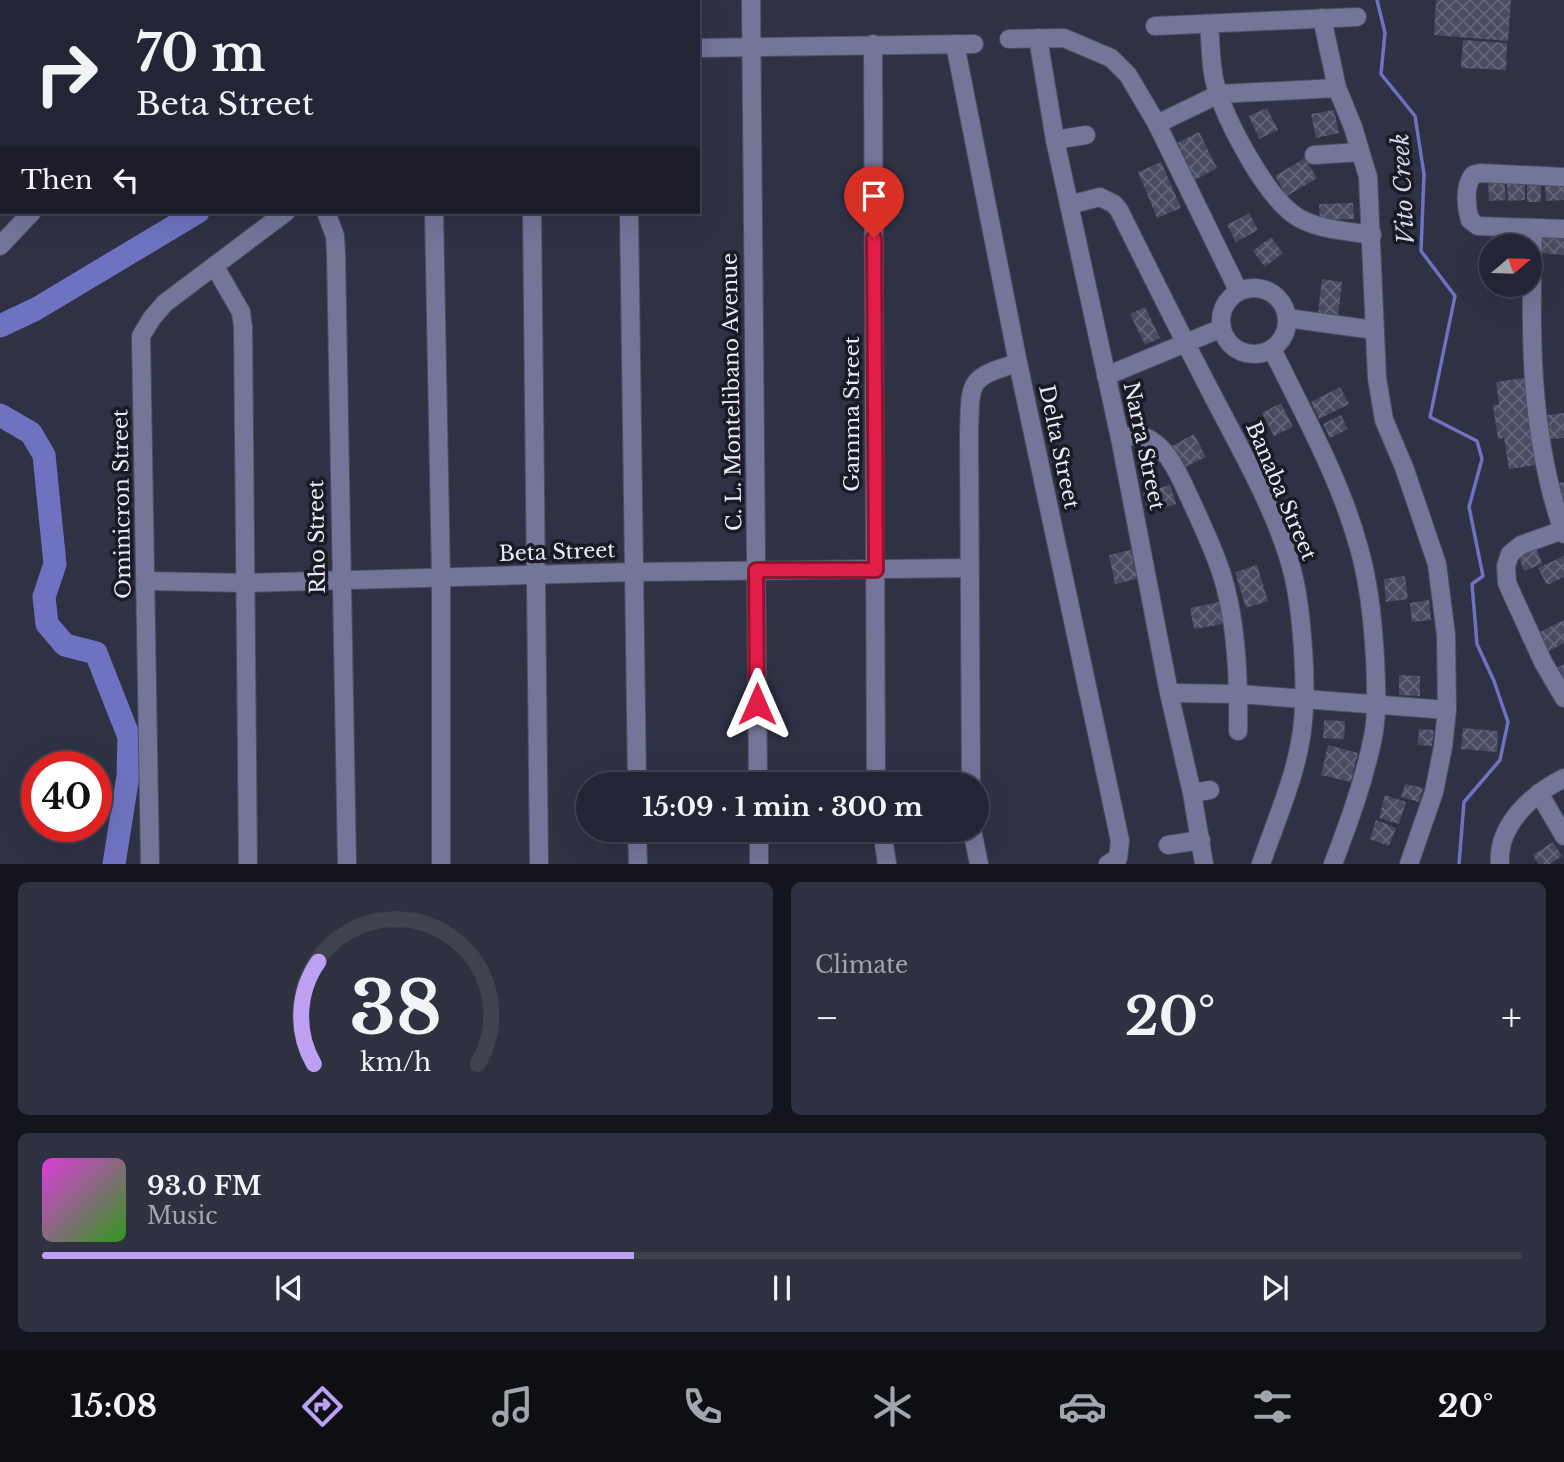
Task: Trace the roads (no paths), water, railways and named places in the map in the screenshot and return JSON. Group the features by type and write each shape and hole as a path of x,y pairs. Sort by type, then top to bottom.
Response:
{"street":[{"name":"C. L. Montelibano Avenue","path":"751,0 758,772"},
{"path":"1155,26 1357,17"},
{"path":"1322,18 1337,88 1353,127 1368,177 1377,378 1384,420 1404,467 1437,564 1446,635 1447,710 1440,766 1434,792 1409,863"},
{"path":"1209,24 1214,81 1258,174 1286,208 1298,217 1313,223 1372,234"},
{"name":"Narra Street","path":"1038,38 1055,140 1120,438 1169,693 1201,791 1204,863"},
{"path":"1009,39 1064,38 1111,58 1128,75 1157,124 1238,290"},
{"name":"Gamma Street","path":"873,44 876,772"},
{"name":"Delta Street","path":"955,44 1018,363 1120,841 1113,861"},
{"path":"700,48 974,44"},
{"path":"1157,124 1219,94 1337,88"},
{"path":"1055,140 1086,135"},
{"path":"1314,155 1360,152"},
{"path":"1564,177 1480,173 1473,175 1468,181 1467,198 1470,220 1478,226 1564,229"},
{"name":"Banaba Street","path":"1069,205 1100,197 1114,204 1237,442 1270,513 1293,574 1301,633 1303,723 1295,766 1261,863"},
{"path":"0,246 30,214"},
{"name":"Ominicron Street","path":"150,863 141,336 152,318 166,303 283,214"},
{"name":"Rho Street","path":"327,214 335,236 336,253 347,863"},
{"path":"434,214 441,577 441,863"},
{"path":"532,214 539,863"},
{"path":"629,214 637,772"},
{"path":"1532,228 1531,333 1534,392 1551,494 1563,532 1521,545 1510,554 1506,566 1507,583 1543,662 1564,698"},
{"path":"215,267 241,312 243,327 248,863"},
{"path":"1255,287 1276,296 1287,318 1282,338 1272,349 1261,353 1242,352 1232,346 1222,328 1223,309 1229,299 1238,290 1255,287"},
{"path":"1287,318 1374,330"},
{"path":"1106,376 1222,328"},
{"path":"1272,349 1335,481 1359,547 1373,632 1377,703 1373,736 1356,806 1334,863"},
{"path":"971,772 970,393 976,379 987,372 1018,363"},
{"path":"1120,438 1139,436 1160,447 1186,491 1222,574 1231,620 1239,694 1238,731"},
{"name":"Beta Street","path":"147,581 246,583 633,572 969,568"},
{"path":"1169,693 1239,694 1447,710"},
{"path":"1500,863 1500,845 1526,803 1564,778"},
{"path":"1539,793 1564,836"},
{"path":"1168,845 1201,840"},
{"path":"638,842 638,863"},
{"path":"759,842 759,863"},
{"path":"884,842 887,863"},
{"path":"974,842 979,863"}],"waterway":[{"name":"Vito Creek","path":"1377,0 1385,33 1381,74 1415,116 1424,174 1421,251 1455,296 1430,417 1477,441 1482,459 1469,507 1483,576 1472,584 1477,644 1494,681 1508,722 1500,760 1464,802 1459,864"},
{"path":"0,326 36,309 195,214"},
{"path":"0,415 31,433 44,455 55,564 44,597 47,624 65,645 96,653 129,737 128,776 114,864"}]}
